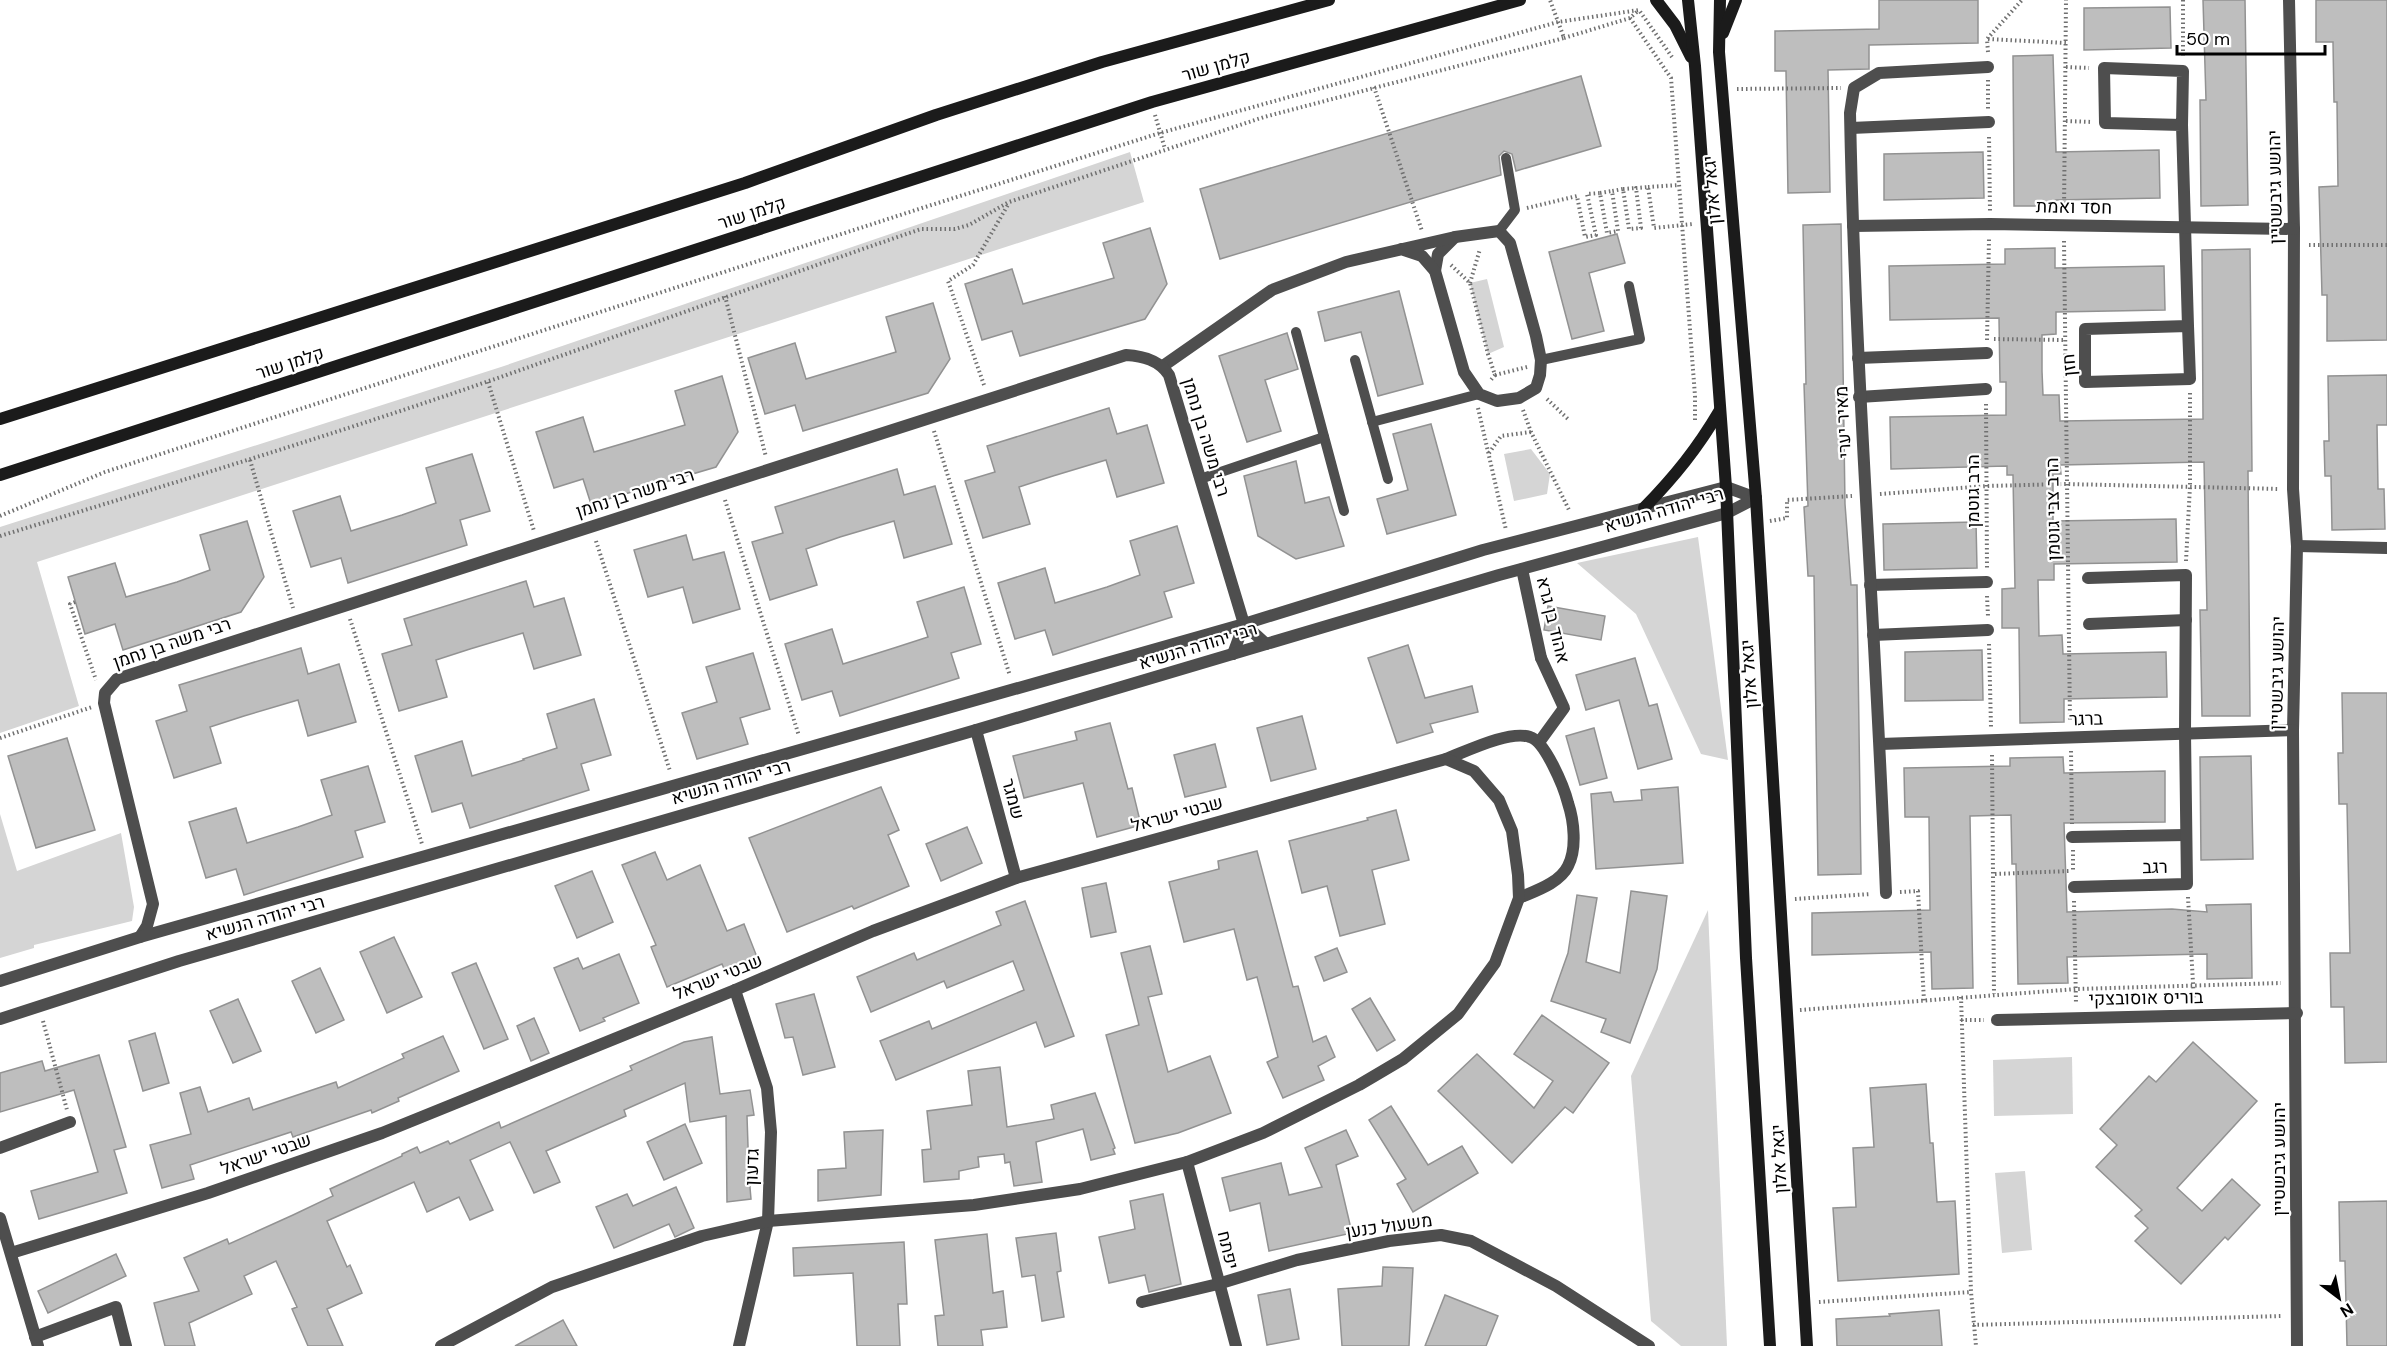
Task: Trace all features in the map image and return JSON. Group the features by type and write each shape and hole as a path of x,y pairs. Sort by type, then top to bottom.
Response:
{"main road":[{"name":"קלמן שור","path":"0,419 745,183 936,115 1102,62 1329,0"},
{"name":"קלמן שור","path":"0,476 1152,102 1520,0"},
{"path":"1656,0 1675,25 1695,66"},
{"name":"יגאל אלון","path":"1689,0 1695,66 1701,224 1726,487 1746,958 1770,1346"},
{"name":"יגאל אלון","path":"1720,0 1719,52 1758,523 1807,1346"},
{"path":"1719,52 1725,24 1736,0"},
{"path":"1644,508 1680,471 1720,409"}],"street":[{"name":"יהושע גיבשטיין","path":"2289,0 2294,229 2293,489 2296,546 2293,730 2297,1013 2297,1346"},
{"path":"1854,88 1879,73 1988,67"},
{"path":"2182,125 2105,123 2104,68 2183,71 2182,125 2190,379"},
{"name":"מאיר יערי","path":"1854,88 1851,129 1859,397 1880,744 1886,893"},
{"path":"1851,129 1989,123"},
{"name":"חסד ואמת","path":"1853,226 1990,224 2294,229"},
{"path":"1163,366 1272,290 1346,262 1426,243 1455,237 1499,231 1510,243 1536,336 1541,362 1536,388 1519,398 1497,401 1479,394 1464,372 1435,271 1422,256 1401,249"},
{"path":"1435,271 1438,254 1455,237"},
{"name":"חזן","path":"2188,326 2085,329 2085,382 2190,379"},
{"path":"1858,358 1987,353"},
{"name":"רבי משה בן נחמן","path":"104,703 105,693 110,685 126,675 1126,355 1141,356 1163,366 1169,375 1244,624"},
{"path":"1859,397 1986,389"},
{"name":"רבי יהודה הנשיא","path":"0,981 140,937 1244,624 1509,544 1726,487 1756,498"},
{"name":"רבי יהודה הנשיא","path":"0,1019 179,961 1522,569 1727,513 1756,498"},
{"path":"2296,546 2387,548"},
{"name":"אהוד בן גרא","path":"1522,569 1541,658 1564,708 1540,741"},
{"path":"2088,578 2186,575 2185,733"},
{"path":"1870,585 1987,582"},
{"path":"2089,624 2186,621"},
{"path":"1233,654 1244,624 1266,644"},
{"path":"1873,634 1988,630"},
{"path":"104,703 151,893 150,915 140,937"},
{"name":"שמגר","path":"976,730 1016,878"},
{"name":"ברגר","path":"1880,744 2293,730"},
{"name":"רגב","path":"2074,887 2187,884 2185,733"},
{"name":"שבטי ישראל","path":"11,1253 208,1193 382,1133 735,990 873,931 1016,878 1446,759 1514,736 1528,736 1540,741"},
{"path":"1519,898 1546,886 1567,868 1572,856 1573,832 1568,802 1540,741"},
{"path":"441,1346 552,1287 702,1236 768,1221 974,1205 1080,1189 1186,1161 1263,1133 1359,1085 1403,1059 1458,1014 1495,963 1519,898 1512,831 1499,800 1474,771 1446,759"},
{"name":"רגב","path":"2072,837 2186,835"},
{"name":"גדעון","path":"735,990 767,1088 771,1132 768,1221 739,1346"},
{"name":"בוריס אוסובצקי","path":"1997,1020 2297,1013"},
{"path":"0,1148 70,1122"},
{"name":"יפתח","path":"1186,1161 1236,1346"},
{"path":"0,1218 37,1341 116,1307 126,1346"},
{"name":"משעול כנען","path":"1142,1302 1218,1284 1298,1260 1389,1241 1441,1235 1472,1241 1547,1281 1649,1346"}],"lane":[{"path":"1499,231 1515,210 1506,158"},
{"path":"1541,362 1640,339 1629,286"},
{"path":"1296,332 1344,511"},
{"path":"1355,360 1388,479"},
{"path":"1372,422 1479,394"},
{"path":"1200,479 1324,437"}],"path":[{"path":"1550,0 1563,38"},
{"path":"1987,353 1990,224 1987,39 2022,0"},
{"name":"הרב צבי גוטמן","path":"2066,0 2063,225 2076,1018"},
{"path":"2183,0 2183,71"},
{"path":"0,536 250,460 488,382 725,296 921,229 955,229 969,225 1009,202 1264,117 1563,38 1630,18 1644,5"},
{"path":"0,516 105,472 922,208 1161,134 1558,22 1639,10"},
{"path":"1639,10 1677,65"},
{"path":"1630,18 1671,78 1695,396 1695,450"},
{"path":"1987,39 2066,43"},
{"path":"2066,68 2104,68"},
{"path":"1374,87 1426,243"},
{"path":"1722,89 1854,88"},
{"path":"1152,102 1165,149"},
{"path":"2066,121 2105,123"},
{"path":"1515,210 1587,194 1679,185"},
{"path":"1648,187 1654,228 1701,224"},
{"path":"1623,189 1629,229 1641,228 1636,188"},
{"path":"1600,193 1607,233 1618,231 1612,191"},
{"path":"1577,196 1585,237 1596,235 1587,194"},
{"path":"988,399 948,281 973,265 1009,202"},
{"path":"1691,213 1701,224"},
{"path":"1485,232 1470,283 1495,375"},
{"path":"2294,245 2387,244"},
{"path":"1438,254 1470,283"},
{"path":"725,296 770,469"},
{"path":"1987,339 2065,340"},
{"path":"1509,544 1476,401 1495,375 1541,362"},
{"path":"2186,575 2190,486 2190,379"},
{"path":"488,382 538,543"},
{"path":"1536,388 1569,420"},
{"name":"הרב גוטמן","path":"1986,389 1987,582 1995,874 1994,994"},
{"path":"1519,398 1531,432 1577,526"},
{"path":"930,417 1014,689"},
{"path":"1488,454 1501,436 1531,432"},
{"path":"250,460 297,620"},
{"path":"1758,523 1787,518 1787,500 1986,486 2066,484 2293,489"},
{"path":"720,485 803,748"},
{"path":"592,526 675,785"},
{"path":"0,738 104,703 70,604 75,602"},
{"path":"346,604 359,651 426,856"},
{"path":"1995,874 2073,871"},
{"path":"2187,884 2194,1015"},
{"path":"1782,900 1918,891 1924,1001"},
{"path":"1788,1011 2076,989 2296,983"},
{"path":"1961,997 1971,1292 1976,1346"},
{"path":"39,1006 70,1122"},
{"path":"1961,1020 1997,1020"},
{"path":"1805,1303 1971,1292"},
{"path":"1973,1325 2297,1316"}],"shaded area":[{"path":"1130,152 1144,202 37,562 79,706 0,733 0,527 501,367"},
{"path":"1487,279 1504,347 1488,354 1470,283"},
{"path":"1531,449 1550,474 1547,494 1514,501 1504,454"},
{"path":"1698,537 1728,760 1701,754 1636,614 1577,563"},
{"path":"0,814 17,871 121,833 134,907 132,921 34,945 34,948 0,958"},
{"path":"1708,910 1727,1346 1681,1346 1651,1321 1631,1076"},
{"path":"2072,1057 2073,1114 1994,1116 1993,1060"},
{"path":"2025,1171 2032,1250 2002,1253 1995,1173"}],"building":[{"path":"1879,0 1978,0 1978,43 1869,45 1869,69 1828,70 1830,192 1788,193 1786,71 1775,71 1775,31 1879,29"},
{"path":"2203,0 2245,0 2248,205 2201,206 2200,100 2206,100"},
{"path":"2316,0 2387,0 2387,340 2327,341 2327,295 2322,295 2319,187 2338,186 2337,102 2334,102 2333,42 2316,42"},
{"path":"2170,7 2171,48 2084,50 2084,8"},
{"path":"2053,55 2056,152 2159,150 2160,198 2056,200 2056,206 2014,206 2013,56"},
{"path":"1581,76 1601,146 1516,171 1512,154 1504,151 1499,156 1501,175 1220,259 1200,189"},
{"path":"1983,152 1984,198 1884,200 1884,154"},
{"path":"1841,224 1845,504 1851,585 1857,585 1861,874 1818,875 1814,576 1808,576 1804,507 1808,506 1804,384 1806,384 1803,225"},
{"path":"1150,228 1167,284 1145,319 1020,356 1012,331 982,340 965,284 1012,269 1023,304 1114,278 1103,243"},
{"path":"1617,234 1625,263 1589,273 1604,331 1572,339 1549,252"},
{"path":"2055,248 2055,268 2164,266 2165,310 2056,312 2056,334 2042,335 2042,371 2043,395 2059,395 2060,421 2203,419 2202,250 2250,249 2252,471 2248,471 2250,716 2202,716 2200,610 2207,610 2204,462 2060,465 2061,474 2053,474 2053,521 2176,519 2177,562 2054,564 2054,580 2038,580 2039,636 2062,635 2063,654 2166,652 2167,697 2064,699 2064,722 2020,723 2019,628 2002,628 2002,589 2015,588 2013,475 2007,475 2007,466 1891,469 1890,417 2006,415 2006,382 2000,382 1999,318 1890,320 1889,266 2005,264 2005,249"},
{"path":"1399,291 1423,384 1378,396 1361,332 1325,341 1318,312"},
{"path":"933,303 950,359 928,393 803,431 795,405 765,414 748,358 795,343 806,379 896,352 886,317"},
{"path":"1287,333 1298,369 1265,380 1281,431 1247,442 1219,356"},
{"path":"2387,375 2387,425 2377,425 2378,489 2384,489 2385,529 2332,530 2331,476 2325,476 2324,441 2329,441 2328,376"},
{"path":"722,376 738,432 716,467 591,504 583,479 554,488 536,432 583,417 594,452 685,425 675,391"},
{"path":"1109,408 1117,434 1147,425 1164,483 1117,497 1106,460 1053,476 1019,487 1030,524 983,538 965,481 995,472 987,446"},
{"path":"1431,424 1456,515 1387,534 1377,499 1408,490 1393,434"},
{"path":"472,454 490,511 460,520 467,545 348,583 341,558 311,567 293,511 340,496 351,531 402,515 436,503 426,468"},
{"path":"1296,461 1305,503 1329,497 1344,546 1296,559 1258,536 1244,476"},
{"path":"897,469 904,495 935,486 952,544 904,558 894,521 840,537 806,549 817,585 770,600 752,542 783,533 775,507"},
{"path":"247,521 264,577 241,612 123,650 115,624 85,634 68,577 115,563 126,597 177,582 210,570 200,535"},
{"path":"1976,522 1977,568 1884,570 1883,524"},
{"path":"1177,526 1194,583 1164,592 1172,617 1053,655 1045,630 1015,639 998,583 1045,568 1055,603 1107,587 1140,575 1130,541"},
{"path":"686,535 693,560 724,552 740,609 693,623 683,587 648,597 634,550"},
{"path":"526,581 534,607 564,598 581,655 534,669 523,633 470,649 436,660 447,697 399,711 382,654 412,645 404,619"},
{"path":"964,587 981,644 951,653 959,678 840,716 832,691 802,700 785,644 832,629 843,664 894,648 928,637 917,602"},
{"path":"1548,606 1605,616 1601,640 1544,630"},
{"path":"1408,645 1425,698 1472,686 1478,712 1430,724 1433,732 1397,743 1368,658"},
{"path":"301,648 308,674 339,664 356,722 308,736 298,700 244,716 210,727 221,763 174,778 156,721 187,711 179,685"},
{"path":"1982,650 1983,700 1905,701 1905,652"},
{"path":"753,653 770,709 740,718 748,744 697,759 682,713 717,702 706,667"},
{"path":"1635,658 1649,706 1657,704 1672,759 1638,769 1619,700 1586,710 1576,675"},
{"path":"2342,693 2387,693 2387,1062 2345,1063 2344,1007 2331,1007 2330,953 2350,953 2347,804 2339,804 2338,753 2343,753"},
{"path":"594,699 611,755 581,764 589,790 470,828 462,803 432,812 415,756 462,741 472,776 524,760 557,748 547,714"},
{"path":"1302,716 1316,769 1271,781 1257,728"},
{"path":"1110,723 1128,789 1132,788 1141,825 1097,837 1083,783 1024,798 1013,756 1077,740 1075,732"},
{"path":"1594,728 1607,778 1580,785 1566,736"},
{"path":"67,738 95,830 36,848 8,756"},
{"path":"1215,744 1226,787 1185,797 1174,755"},
{"path":"2251,756 2253,859 2201,860 2200,757"},
{"path":"2063,757 2064,773 2165,771 2165,822 2064,823 2067,912 2172,909 2207,912 2206,905 2251,904 2252,978 2207,979 2207,954 2067,957 2068,983 2018,984 2016,864 2012,864 2011,815 1970,816 1973,988 1932,989 1931,952 1812,955 1812,913 1930,910 1929,817 1905,817 1904,768 2010,766 2010,758"},
{"path":"368,766 385,822 355,831 363,857 244,895 236,869 206,878 189,822 236,808 247,843 332,815 321,780"},
{"path":"881,787 899,830 888,835 909,886 854,909 852,906 787,932 749,838"},
{"path":"1678,787 1683,863 1596,869 1591,794 1611,792 1614,802 1642,800 1641,790"},
{"path":"1396,810 1409,860 1372,870 1385,924 1340,936 1327,886 1302,893 1289,841 1368,820 1367,818"},
{"path":"967,827 982,863 941,881 926,844"},
{"path":"1257,851 1293,987 1298,986 1313,1042 1326,1036 1335,1057 1318,1066 1324,1080 1283,1098 1267,1062 1278,1057 1257,977 1247,980 1234,929 1184,942 1169,882 1219,869 1218,861"},
{"path":"655,852 667,880 700,865 727,931 744,924 757,957 725,971 722,964 667,987 651,947 656,945 622,865"},
{"path":"592,871 613,922 577,938 555,886"},
{"path":"1106,883 1116,932 1091,937 1082,888"},
{"path":"1631,891 1667,896 1657,969 1630,1043 1601,1032 1606,1019 1551,1001 1568,953 1577,895 1597,898 1586,962 1620,973"},
{"path":"1025,901 1074,1036 1045,1047 1036,1022 896,1080 880,1041 929,1021 932,1029 1024,990 1013,961 947,988 944,981 871,1012 857,977 914,953 917,960 1001,925 996,912"},
{"path":"394,937 422,997 387,1013 360,952"},
{"path":"1150,946 1162,994 1148,997 1168,1072 1210,1056 1231,1113 1178,1133 1135,1143 1106,1035 1139,1025 1121,953"},
{"path":"1337,948 1347,972 1324,981 1315,957"},
{"path":"619,954 639,1003 603,1018 605,1021 580,1031 554,968 578,958 583,969"},
{"path":"476,963 508,1039 484,1049 452,973"},
{"path":"320,968 344,1020 316,1033 292,981"},
{"path":"814,994 835,1067 803,1075 793,1037 785,1038 776,1004"},
{"path":"1370,998 1395,1040 1377,1051 1352,1009"},
{"path":"238,999 261,1051 233,1063 210,1011"},
{"path":"1542,1015 1609,1063 1573,1113 1565,1107 1512,1163 1438,1091 1477,1054 1534,1108 1553,1081 1514,1054"},
{"path":"534,1018 549,1053 531,1061 517,1026"},
{"path":"155,1033 169,1083 143,1091 129,1041"},
{"path":"443,1036 459,1071 398,1098 399,1101 372,1113 371,1110 293,1137 291,1132 190,1165 194,1179 162,1188 150,1145 191,1134 180,1093 200,1087 208,1112 249,1098 253,1110 336,1082 338,1088 404,1058 402,1054"},
{"path":"712,1037 720,1094 750,1090 754,1115 747,1116 751,1199 727,1202 726,1116 690,1122 685,1083 624,1110 626,1116 546,1151 560,1182 534,1193 510,1142 470,1160 493,1210 470,1220 459,1197 427,1212 414,1182 327,1221 347,1267 350,1265 362,1293 327,1309 343,1346 308,1346 292,1309 297,1307 276,1261 244,1276 252,1294 189,1323 195,1346 165,1346 154,1303 199,1291 184,1258 227,1239 229,1244 333,1196 330,1189 417,1147 420,1153 448,1141 450,1144 499,1122 501,1128 632,1070 630,1066 684,1042"},
{"path":"2193,1042 2257,1101 2177,1188 2202,1211 2232,1179 2260,1205 2228,1240 2225,1237 2181,1284 2135,1241 2148,1228 2135,1216 2142,1210 2096,1167 2117,1145 2100,1129 2149,1076 2156,1082"},
{"path":"99,1055 126,1147 114,1150 127,1193 39,1219 31,1191 98,1172 74,1090 0,1112 0,1073 42,1061 45,1071"},
{"path":"1000,1067 1007,1127 1054,1119 1051,1105 1095,1093 1115,1148 1113,1149 1115,1154 1091,1160 1083,1129 1036,1142 1042,1182 1014,1186 1010,1162 1005,1163 1004,1154 978,1157 979,1167 959,1171 959,1179 924,1182 922,1150 931,1149 927,1111 972,1105 968,1071"},
{"path":"1926,1084 1937,1202 1955,1201 1959,1274 1838,1281 1833,1208 1856,1207 1853,1148 1874,1147 1870,1088"},
{"path":"1391,1106 1428,1165 1462,1146 1478,1173 1413,1212 1397,1184 1406,1179 1369,1120"},
{"path":"685,1124 702,1163 664,1180 647,1142"},
{"path":"883,1130 881,1195 818,1201 818,1170 846,1168 844,1132"},
{"path":"1346,1130 1358,1156 1336,1165 1352,1233 1269,1251 1260,1203 1230,1211 1222,1178 1281,1163 1289,1195 1322,1187 1305,1148"},
{"path":"676,1187 694,1228 675,1237 669,1224 614,1248 596,1207 627,1194 633,1206"},
{"path":"1163,1194 1181,1284 1149,1292 1145,1275 1109,1283 1099,1237 1135,1229 1130,1201"},
{"path":"2387,1201 2387,1346 2347,1346 2345,1261 2340,1261 2339,1202"},
{"path":"1056,1233 1061,1271 1057,1272 1064,1317 1042,1321 1035,1275 1022,1277 1016,1238"},
{"path":"987,1234 993,1293 1003,1291 1007,1327 981,1330 983,1346 938,1346 935,1316 944,1315 935,1240"},
{"path":"904,1242 907,1304 898,1304 900,1346 857,1346 853,1273 794,1276 793,1248"},
{"path":"116,1254 126,1276 48,1313 38,1291"},
{"path":"1383,1267 1413,1268 1409,1346 1342,1346 1338,1289 1382,1286"},
{"path":"1290,1289 1299,1339 1267,1345 1258,1295"},
{"path":"1445,1295 1498,1316 1486,1346 1425,1346"},
{"path":"1939,1310 1942,1346 1837,1346 1836,1319"},
{"path":"563,1320 577,1346 515,1346"}]}
